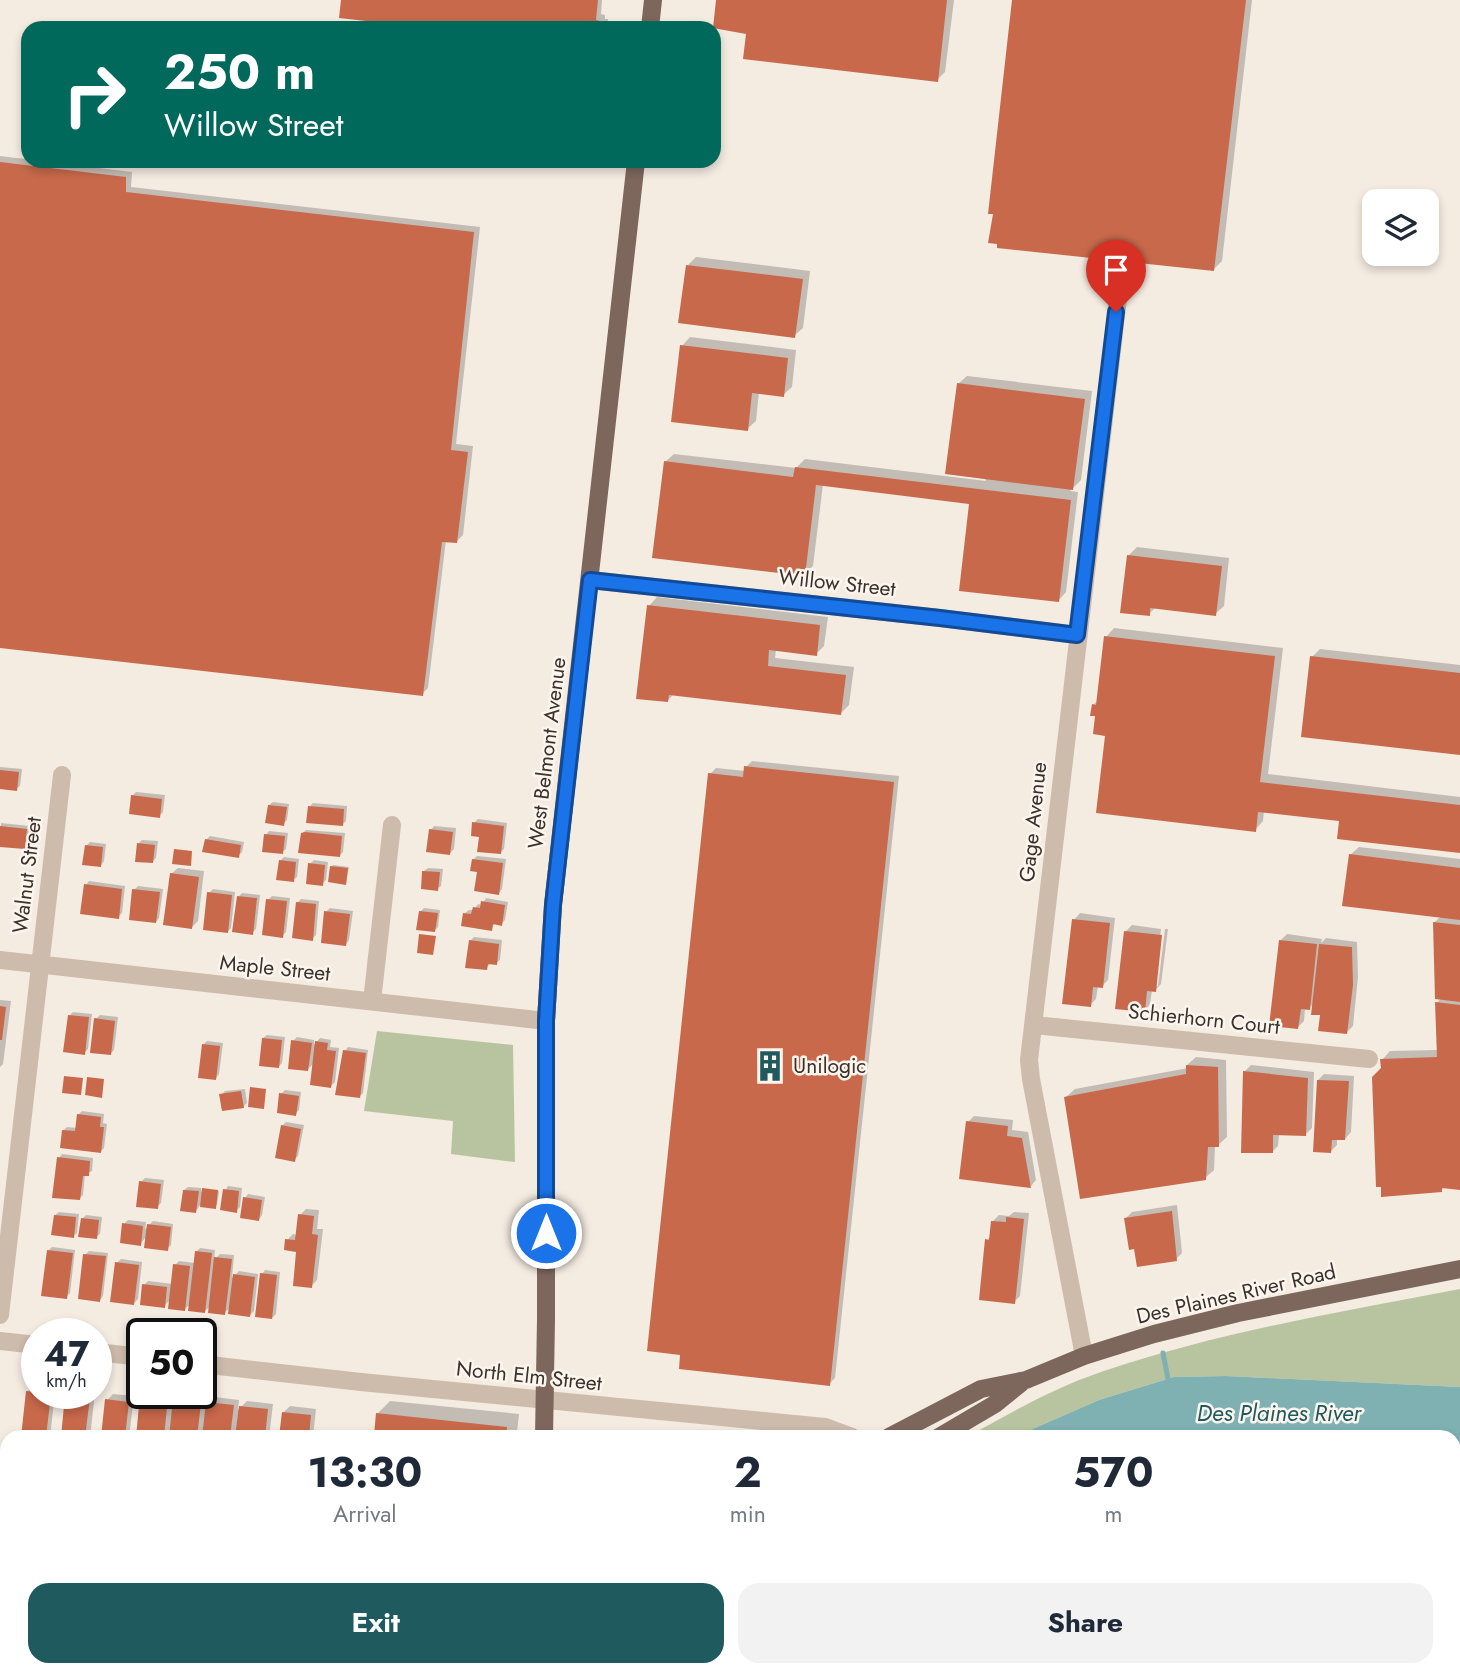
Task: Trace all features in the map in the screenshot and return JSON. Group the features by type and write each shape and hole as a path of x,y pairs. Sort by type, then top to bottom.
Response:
{"main road":[{"path":"651,21 653,0"},
{"name":"West Belmont Avenue","path":"544,1430 546,1021 560,834 635,168"},
{"name":"Des Plaines River Road","path":"903,1430 981,1389 1026,1380 1084,1356 1154,1334 1238,1313 1460,1269"},
{"name":"Des Plaines River Road","path":"951,1430 995,1404 1026,1380"}],"street":[{"name":"Gage Avenue","path":"1084,1356 1031,1079 1030,1060 1077,635 1119,290"},
{"name":"Willow Street","path":"590,580 1077,635"},
{"name":"Walnut Street","path":"0,1315 62,775"},
{"path":"372,1002 392,825"},
{"name":"Maple Street","path":"0,960 546,1021"},
{"name":"Schierhorn Court","path":"1034,1025 1369,1059"},
{"path":"0,1341 21,1343"},
{"name":"North Elm Street","path":"217,1366 545,1401 825,1427 833,1430"}],"green space":[{"path":"377,1031 513,1045 515,1162 451,1154 453,1121 364,1111"},
{"path":"1460,1289 1460,1387 1226,1376 1174,1377 1099,1400 1030,1430 980,1430 1032,1402 1101,1372 1190,1345 1279,1324"}],"water":[{"name":"Des Plaines River","path":"1226,1376 1460,1387 1460,1430 1030,1430 1099,1400 1174,1377"}],"building":[{"path":"341,0 598,0 596,20 600,21 366,21 339,18"},
{"path":"716,0 947,0 938,82 743,59 746,34 721,29 721,21 714,21"},
{"path":"1012,0 1246,0 1214,271 997,248 997,244 988,243 993,214 988,214"},
{"path":"0,162 21,164 21,168 50,168 126,177 126,192 474,232 451,450 468,452 457,543 442,542 423,696 0,648"},
{"path":"686,265 803,279 795,338 678,323"},
{"path":"680,345 788,358 784,397 752,393 748,431 671,422"},
{"path":"957,383 1085,399 1073,490 945,474"},
{"path":"664,461 793,477 795,467 1071,500 1059,602 959,591 969,504 816,485 805,576 652,558"},
{"path":"1127,555 1222,566 1216,616 1150,608 1150,616 1120,613"},
{"path":"647,605 820,625 817,656 769,650 768,666 846,675 841,715 669,695 668,702 636,699"},
{"path":"1104,636 1275,656 1260,782 1460,805 1460,853 1337,839 1339,821 1258,812 1256,832 1096,813 1105,736 1093,734 1095,716 1090,716 1092,704 1096,705"},
{"path":"1310,656 1460,673 1460,755 1301,737"},
{"name":"Unilogic","path":"744,766 894,782 830,1386 679,1369 680,1355 647,1351 708,773 743,777"},
{"path":"0,770 19,772 17,791 0,789"},
{"path":"131,795 162,799 160,818 129,814"},
{"path":"268,805 287,807 284,826 265,823"},
{"path":"308,806 344,809 343,826 306,823"},
{"path":"472,822 504,826 501,854 477,852 479,837 471,836"},
{"path":"0,826 27,829 25,849 0,847"},
{"path":"429,829 453,832 450,855 426,852"},
{"path":"301,833 342,836 340,857 298,853"},
{"path":"264,834 285,836 283,854 262,852"},
{"path":"205,839 241,845 239,858 202,852"},
{"path":"137,843 155,845 153,863 135,862"},
{"path":"85,845 103,847 101,867 82,865"},
{"path":"174,849 192,851 191,866 172,864"},
{"path":"1349,854 1460,868 1460,920 1342,906"},
{"path":"472,859 503,863 499,895 474,891 477,872 470,871"},
{"path":"279,860 296,862 294,882 276,880"},
{"path":"308,863 325,865 323,886 306,884"},
{"path":"330,866 348,868 346,885 328,882"},
{"path":"422,871 440,872 438,891 421,889"},
{"path":"170,873 199,877 192,929 163,925"},
{"path":"84,884 122,889 119,919 80,914"},
{"path":"132,889 160,892 156,923 129,920"},
{"path":"207,892 232,895 228,933 203,930"},
{"path":"237,896 257,898 253,935 232,932"},
{"path":"266,899 287,901 283,938 262,935"},
{"path":"481,901 505,905 502,926 493,924 492,931 461,926 463,913 471,914 473,907 480,908"},
{"path":"296,902 316,904 313,941 292,938"},
{"path":"324,911 350,914 346,946 321,943"},
{"path":"419,911 438,913 435,932 416,930"},
{"path":"1072,919 1110,923 1103,988 1093,987 1091,1007 1062,1004"},
{"path":"1433,922 1460,925 1460,1002 1435,999"},
{"path":"1124,931 1162,935 1156,992 1147,991 1145,1012 1115,1009"},
{"path":"419,934 436,936 433,955 417,953"},
{"path":"469,940 499,944 497,965 488,964 487,970 465,968"},
{"path":"1279,940 1317,944 1310,1010 1301,1009 1298,1029 1269,1026"},
{"path":"1319,944 1352,947 1353,985 1347,1034 1318,1031 1320,1015 1311,1015"},
{"path":"1435,1002 1460,1005 1460,1190 1442,1188 1442,1192 1381,1197 1381,1187 1376,1187 1372,1077 1381,1068 1380,1059 1437,1057"},
{"path":"0,1006 6,1007 2,1040 0,1040"},
{"path":"68,1015 89,1017 85,1055 63,1052"},
{"path":"94,1018 115,1021 111,1055 90,1053"},
{"path":"262,1038 282,1040 279,1068 259,1066"},
{"path":"291,1040 312,1043 308,1071 288,1069"},
{"path":"315,1041 328,1043 327,1050 336,1051 331,1088 310,1085"},
{"path":"202,1044 220,1046 216,1080 198,1078"},
{"path":"343,1050 366,1053 360,1098 335,1095"},
{"path":"1186,1065 1218,1067 1219,1147 1208,1147 1206,1180 1080,1199 1064,1097 1186,1074"},
{"path":"1243,1071 1308,1078 1306,1136 1273,1135 1273,1153 1241,1153"},
{"path":"64,1076 83,1078 81,1095 62,1093"},
{"path":"87,1077 104,1079 102,1098 85,1095"},
{"path":"1317,1080 1349,1081 1345,1140 1332,1140 1331,1153 1313,1152"},
{"path":"250,1087 266,1089 264,1109 248,1107"},
{"path":"241,1091 244,1108 222,1111 219,1094"},
{"path":"279,1093 299,1096 296,1116 277,1113"},
{"path":"77,1114 101,1117 100,1127 104,1127 101,1153 60,1148 62,1130 75,1131"},
{"path":"966,1121 1008,1126 1007,1136 1022,1138 1031,1188 959,1179"},
{"path":"281,1125 301,1129 295,1162 275,1158"},
{"path":"57,1157 90,1161 89,1176 83,1176 80,1200 52,1198"},
{"path":"139,1181 161,1184 158,1209 136,1207"},
{"path":"202,1188 218,1190 216,1209 200,1207"},
{"path":"223,1189 239,1191 237,1213 220,1210"},
{"path":"183,1190 199,1191 196,1213 180,1211"},
{"path":"243,1197 262,1200 259,1221 240,1218"},
{"path":"1172,1211 1177,1261 1137,1267 1134,1249 1129,1250 1124,1218"},
{"path":"298,1214 314,1216 312,1234 318,1235 312,1288 293,1286 296,1252 284,1250 285,1239 295,1240"},
{"path":"54,1215 76,1217 74,1238 51,1235"},
{"path":"1006,1217 1024,1219 1015,1304 979,1300 985,1239 989,1240 991,1221 1006,1222"},
{"path":"81,1218 99,1220 97,1239 78,1237"},
{"path":"122,1223 143,1226 141,1246 120,1243"},
{"path":"147,1224 171,1227 168,1251 144,1248"},
{"path":"47,1250 73,1253 67,1299 41,1296"},
{"path":"195,1251 212,1253 205,1313 188,1311"},
{"path":"83,1254 106,1256 100,1302 78,1299"},
{"path":"214,1257 232,1259 225,1315 208,1313"},
{"path":"115,1262 139,1265 134,1305 110,1302"},
{"path":"173,1264 190,1266 185,1311 168,1309"},
{"path":"260,1273 277,1275 272,1319 255,1317"},
{"path":"233,1274 255,1277 250,1317 228,1314"},
{"path":"142,1284 167,1287 165,1308 140,1305"},
{"path":"112,1400 126,1402 126,1409 128,1409 126,1430 102,1430 104,1409 112,1409"},
{"path":"217,1403 234,1405 231,1430 203,1430 205,1409 217,1409"},
{"path":"239,1406 268,1409 266,1430 236,1430"},
{"path":"24,1409 49,1409 47,1430 22,1430"},
{"path":"64,1409 89,1409 86,1430 62,1430"},
{"path":"139,1409 167,1409 165,1430 137,1430"},
{"path":"172,1409 200,1409 198,1430 170,1430"},
{"path":"282,1412 311,1415 310,1430 280,1430"},
{"path":"376,1413 507,1427 507,1430 374,1430"}],"waterway":[{"path":"1163,1353 1169,1384"}],"place":[{"name":"Unilogic","path":"770,1066"}],"route":[{"path":"546,1233 546,1021 553,905 590,580 1077,635 1116,312"}]}
